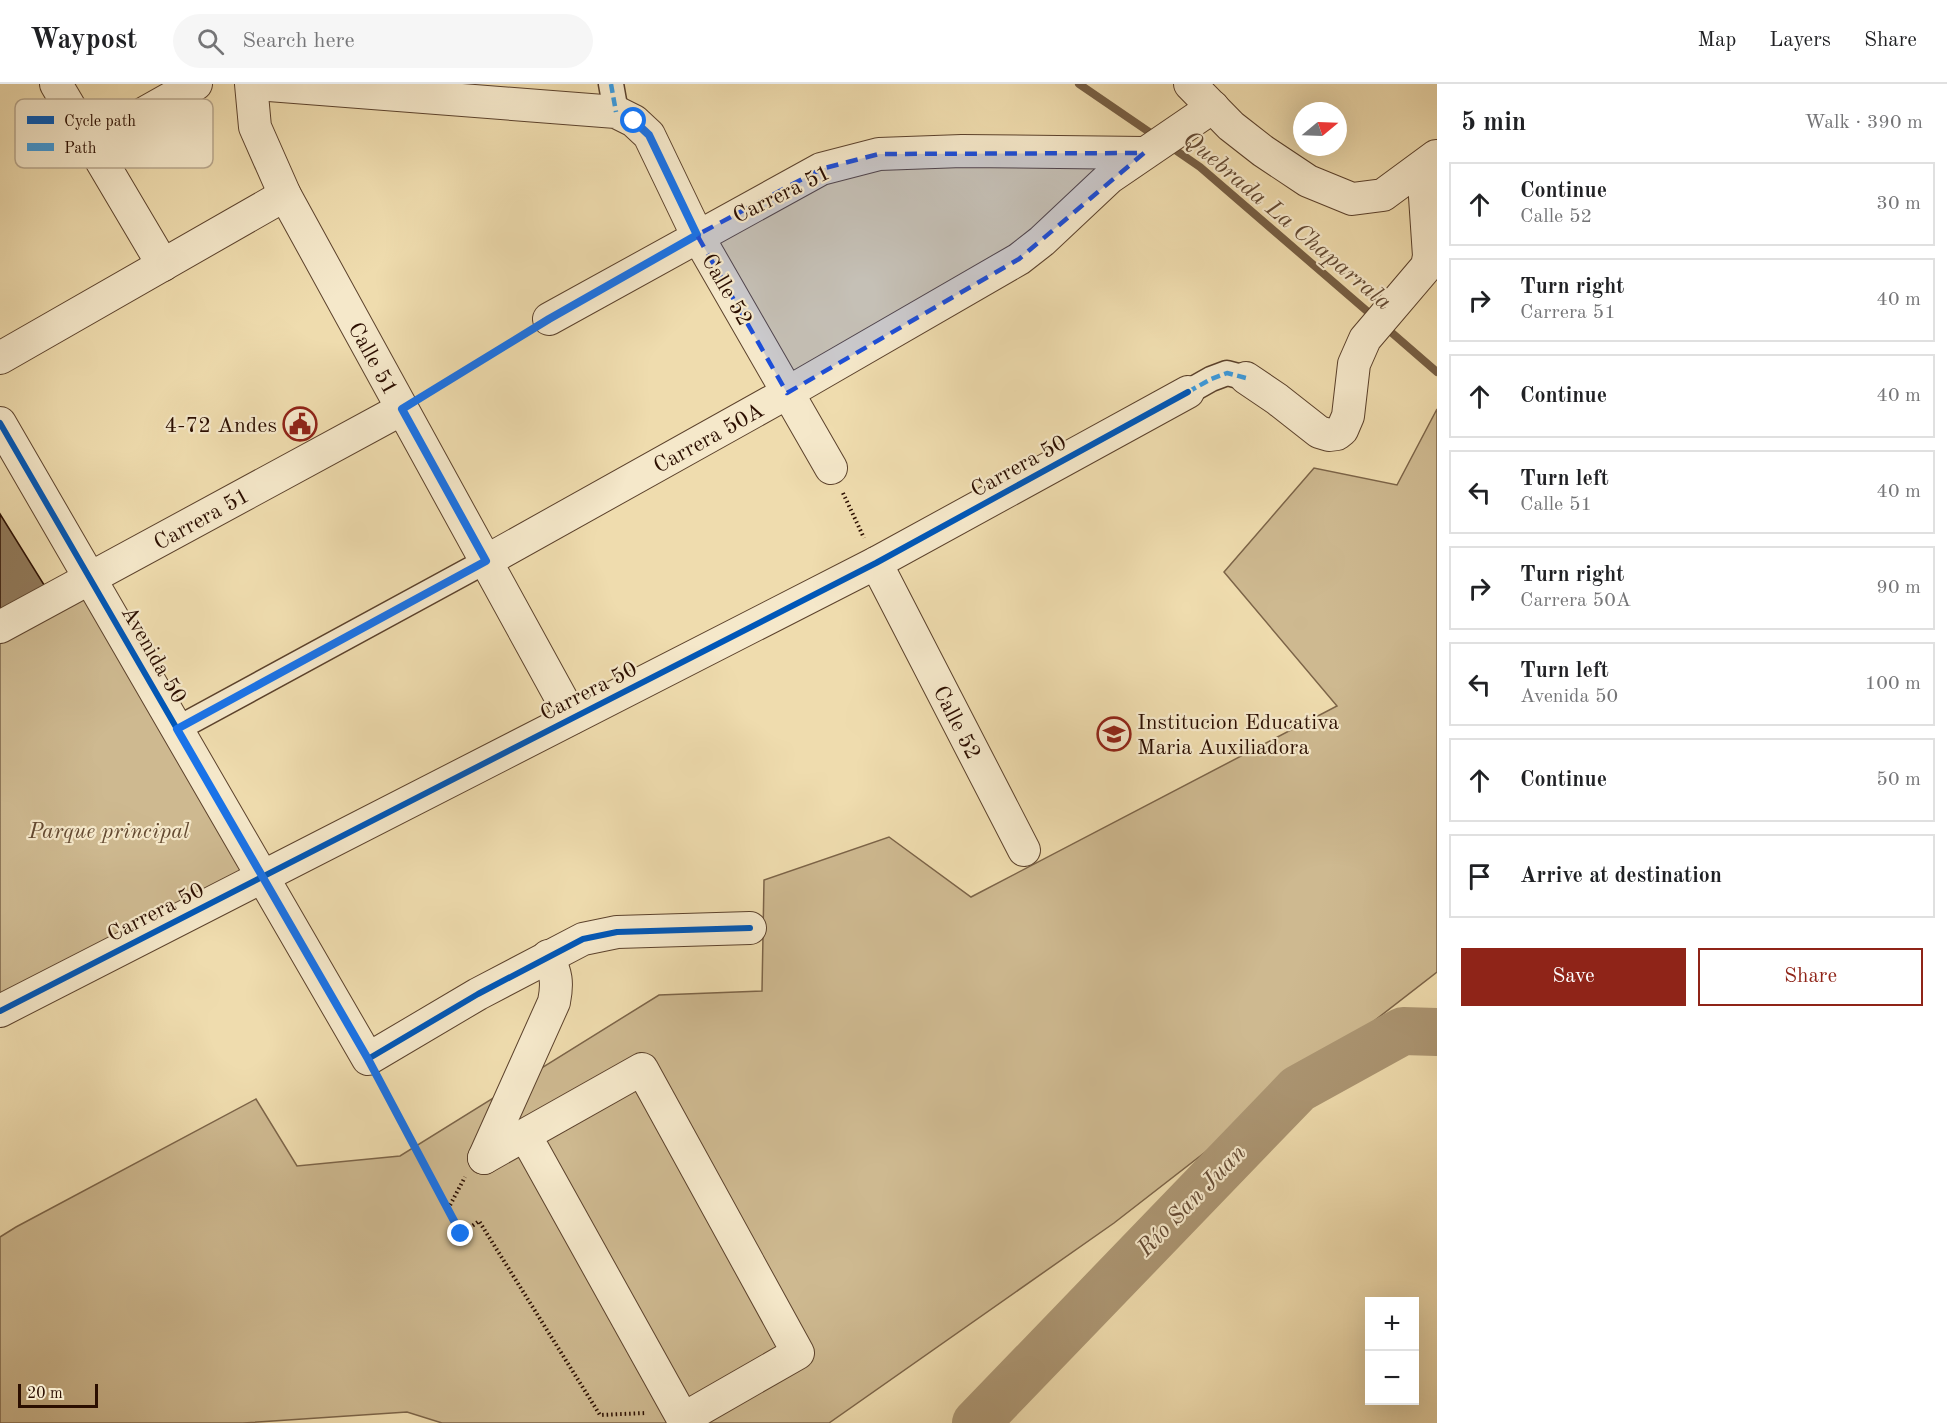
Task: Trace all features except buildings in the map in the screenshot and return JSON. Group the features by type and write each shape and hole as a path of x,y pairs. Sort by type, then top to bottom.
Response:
{"street":[{"path":"56,84 65,99"},
{"path":"169,99 196,84"},
{"name":"Calle 51","path":"251,84 255,127 285,195 572,718"},
{"path":"256,84 613,98"},
{"path":"1190,84 1239,132 1308,181 1352,199 1383,195 1430,161"},
{"name":"Calle 52","path":"613,98 649,135 697,235 831,468"},
{"name":"Carrera 50A","path":"177,729 486,561 787,393 1019,259 1042,241 1109,178 1213,107"},
{"name":"Carrera 51","path":"549,319 697,235 821,169 879,154 962,150 1144,153"},
{"path":"1188,392 1227,373 1246,378 1319,432 1329,435 1337,434 1342,430 1348,416 1354,364 1365,339 1427,266 1430,161"},
{"path":"106,168 163,265"},
{"path":"0,357 285,195"},
{"name":"Carrera 50","path":"0,1011 876,563 1188,392"},
{"name":"Carrera 51","path":"0,627 402,409"},
{"name":"Avenida 50","path":"0,423 368,1059"},
{"name":"Calle 52","path":"876,563 1024,850"},
{"path":"368,1059 478,994 583,939 616,932 750,928"},
{"path":"525,1136 683,1419 798,1353 642,1070 484,1158 554,1002 557,989 556,975 548,956"}],"path":[{"path":"402,409 549,319"},
{"path":"831,468 876,563"},
{"path":"368,1059 461,1234 479,1221 600,1415 648,1413"}],"highlighted area":[{"path":"1144,153 1019,259 787,393 697,235 821,169 879,154"}],"green space":[{"path":"1437,409 1437,972 1114,1223 829,1423 442,1423 407,1412 243,1423 0,1423 0,1237 16,1227 256,1099 297,1166 400,1156 659,995 762,991 764,880 889,837 971,897 1337,706 1224,572 1314,468 1397,485"},
{"name":"Parque principal","path":"90,578 263,876 0,1011 0,627"}],"waterway":[{"name":"Quebrada La Chaparrala","path":"1079,84 1158,138"},
{"name":"Quebrada La Chaparrala","path":"1168,145 1200,167 1375,318"},
{"name":"Quebrada La Chaparrala","path":"1384,326 1437,372"},
{"name":"Río San Juan","path":"976,1423 1298,1089 1403,1031 1437,1032"}],"marked path":[{"path":"611,84 616,112"},
{"path":"1188,392 1227,373 1246,378"},
{"path":"177,729 486,561"}],"cycle path":[{"path":"0,1011 876,563 1188,392"},
{"path":"0,423 368,1059 478,994 583,939 617,932 750,928"}],"place":[{"name":"4-72 Andes","path":"300,424"},
{"name":"Institucion Educativa Maria Auxiliadora","path":"1114,734"}],"route":[{"path":"461,1234 368,1059 177,729 486,561 402,409 549,319 697,235 649,135 634,121"}]}
